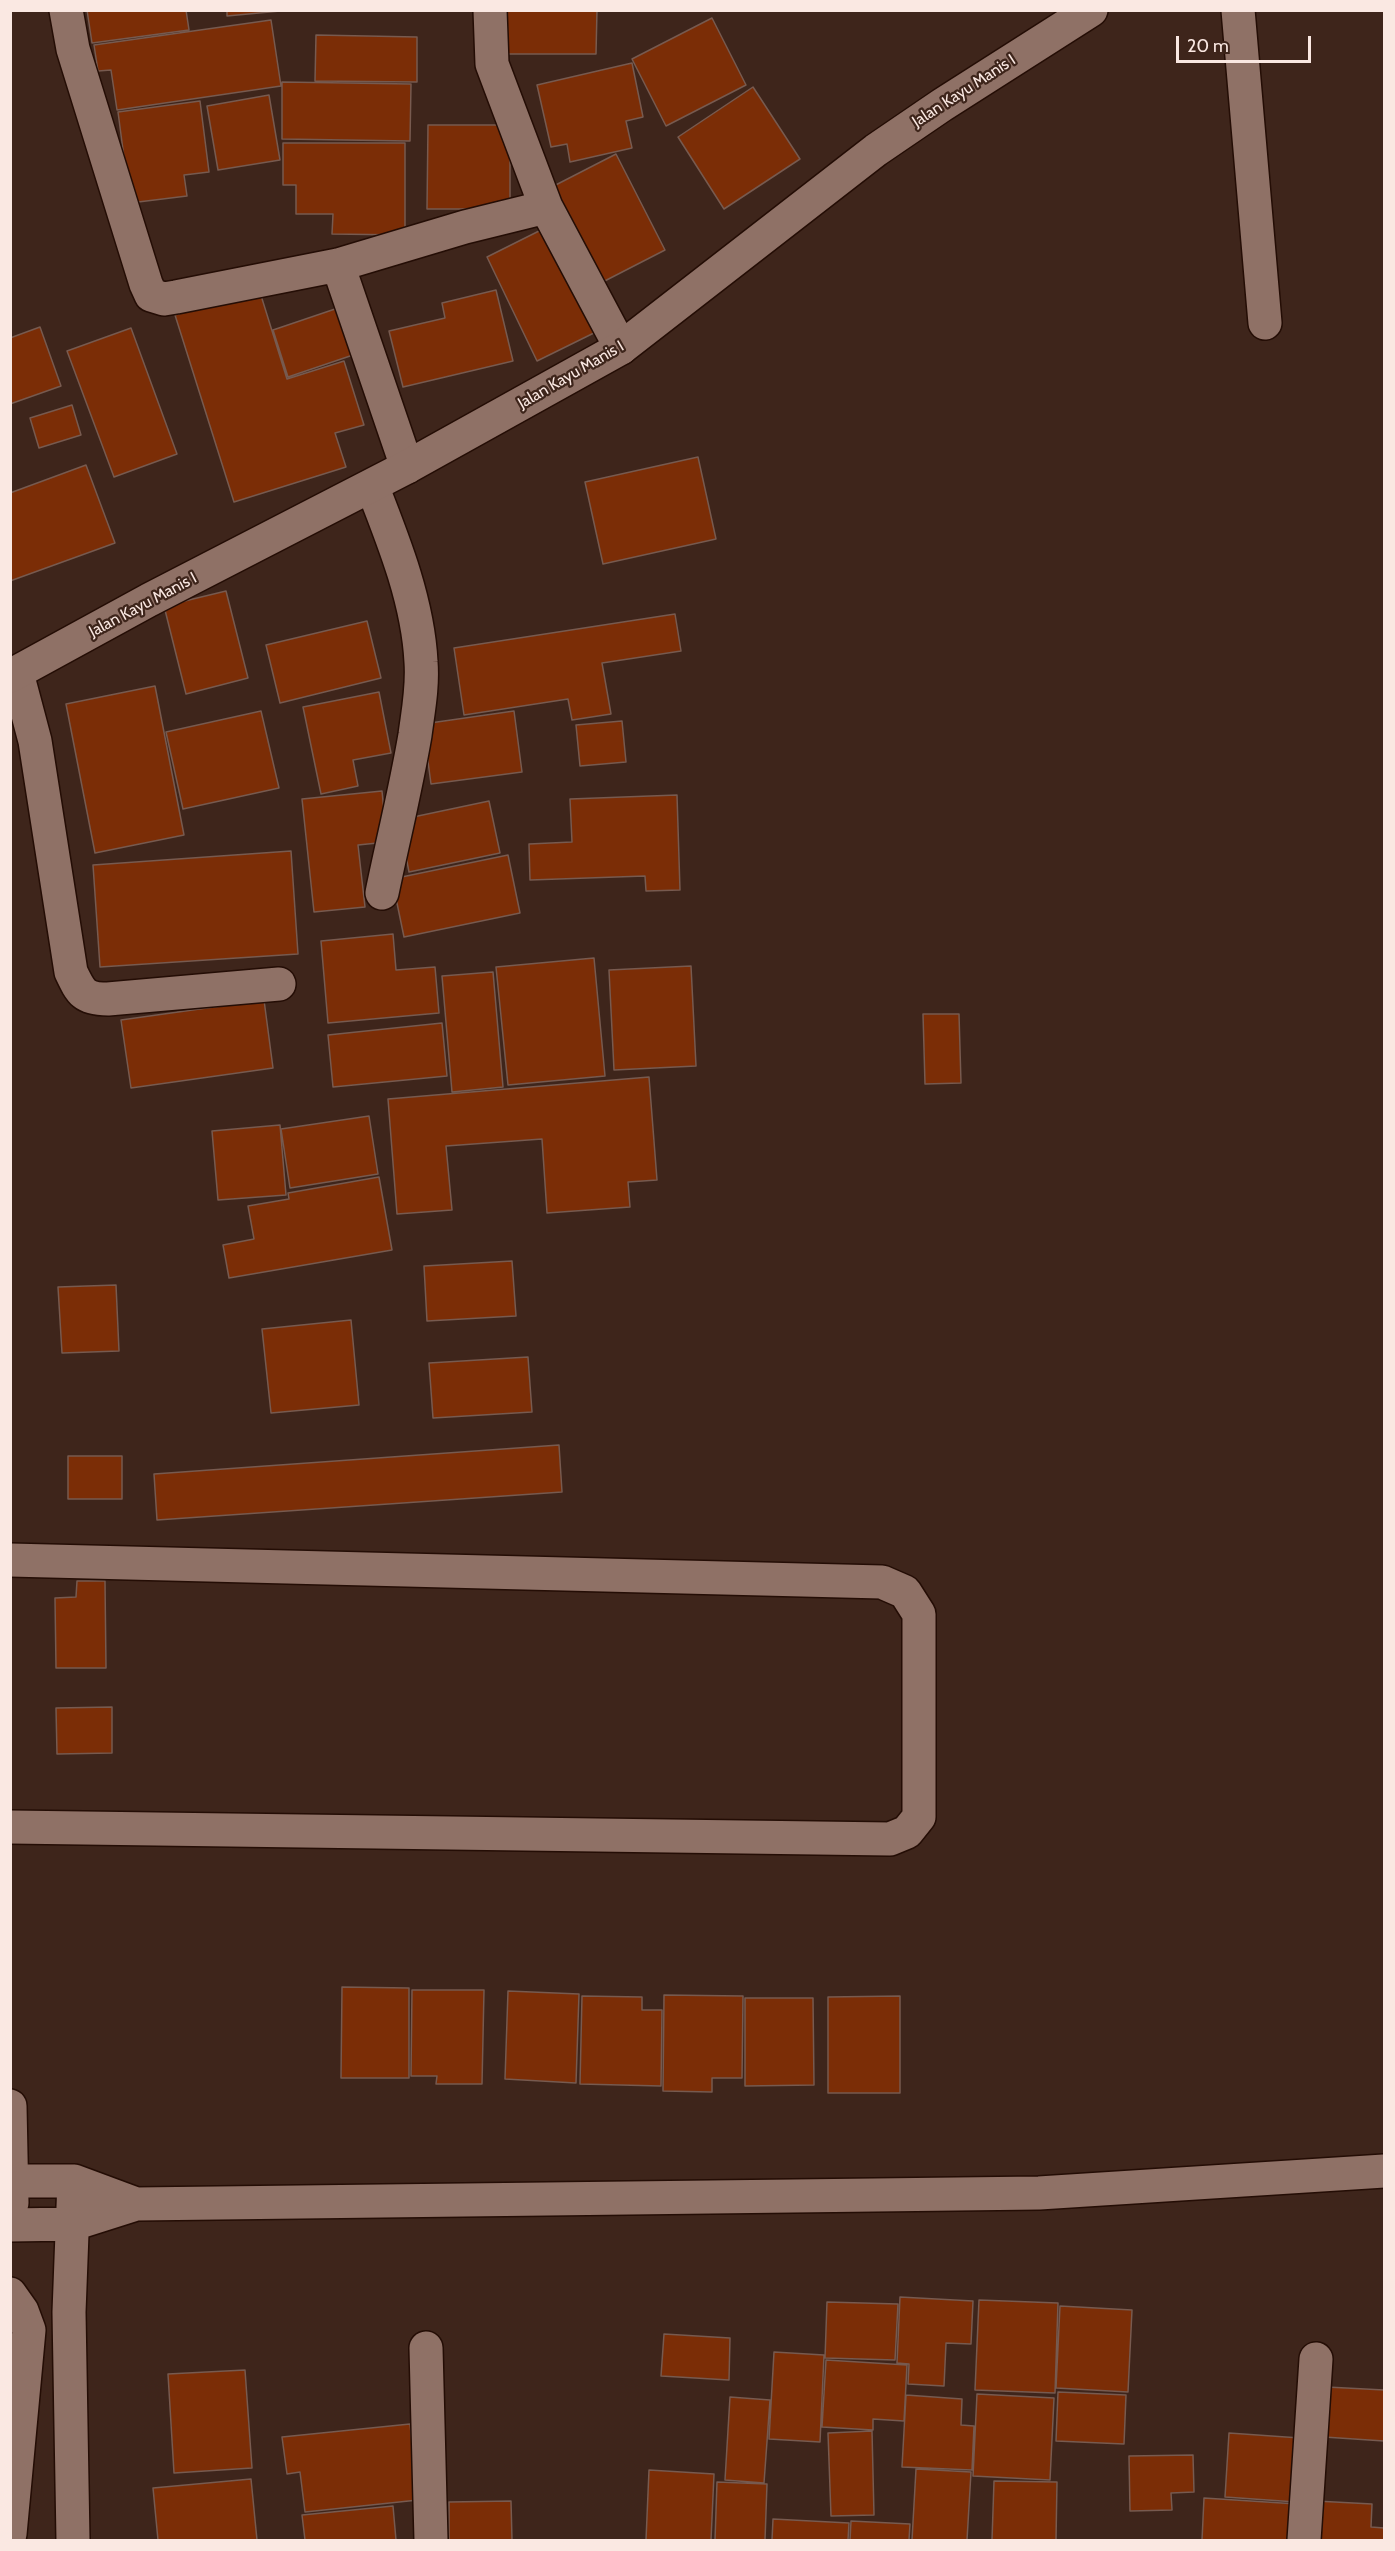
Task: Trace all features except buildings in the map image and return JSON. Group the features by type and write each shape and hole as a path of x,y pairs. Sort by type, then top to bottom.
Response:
{"street":[{"path":"66,10 73,49 151,295 164,299 338,265 465,227 546,207"},
{"path":"490,10 492,64 546,207 621,348"},
{"name":"Jalan Kayu Manis I","path":"14,675 149,600 372,486 621,348 876,150 1091,10"},
{"path":"1238,10 1265,323"},
{"path":"338,265 407,467"},
{"path":"372,486 393,538 405,580 422,662 420,704 411,758 382,892"},
{"path":"14,675 35,741 71,972 79,989 91,999 108,999 279,984"},
{"path":"10,1560 882,1582 905,1592 919,1614 920,1817 907,1832 890,1839 10,1827"},
{"path":"10,2106 11,2225 73,2224 136,2204 1038,2193 1384,2171"},
{"path":"11,2181 74,2181 136,2204"},
{"path":"73,2541 69,2312 74,2181"},
{"path":"10,2294 22,2311 29,2330 10,2534"},
{"path":"426,2348 431,2541"},
{"path":"1304,2541 1316,2359"}]}
